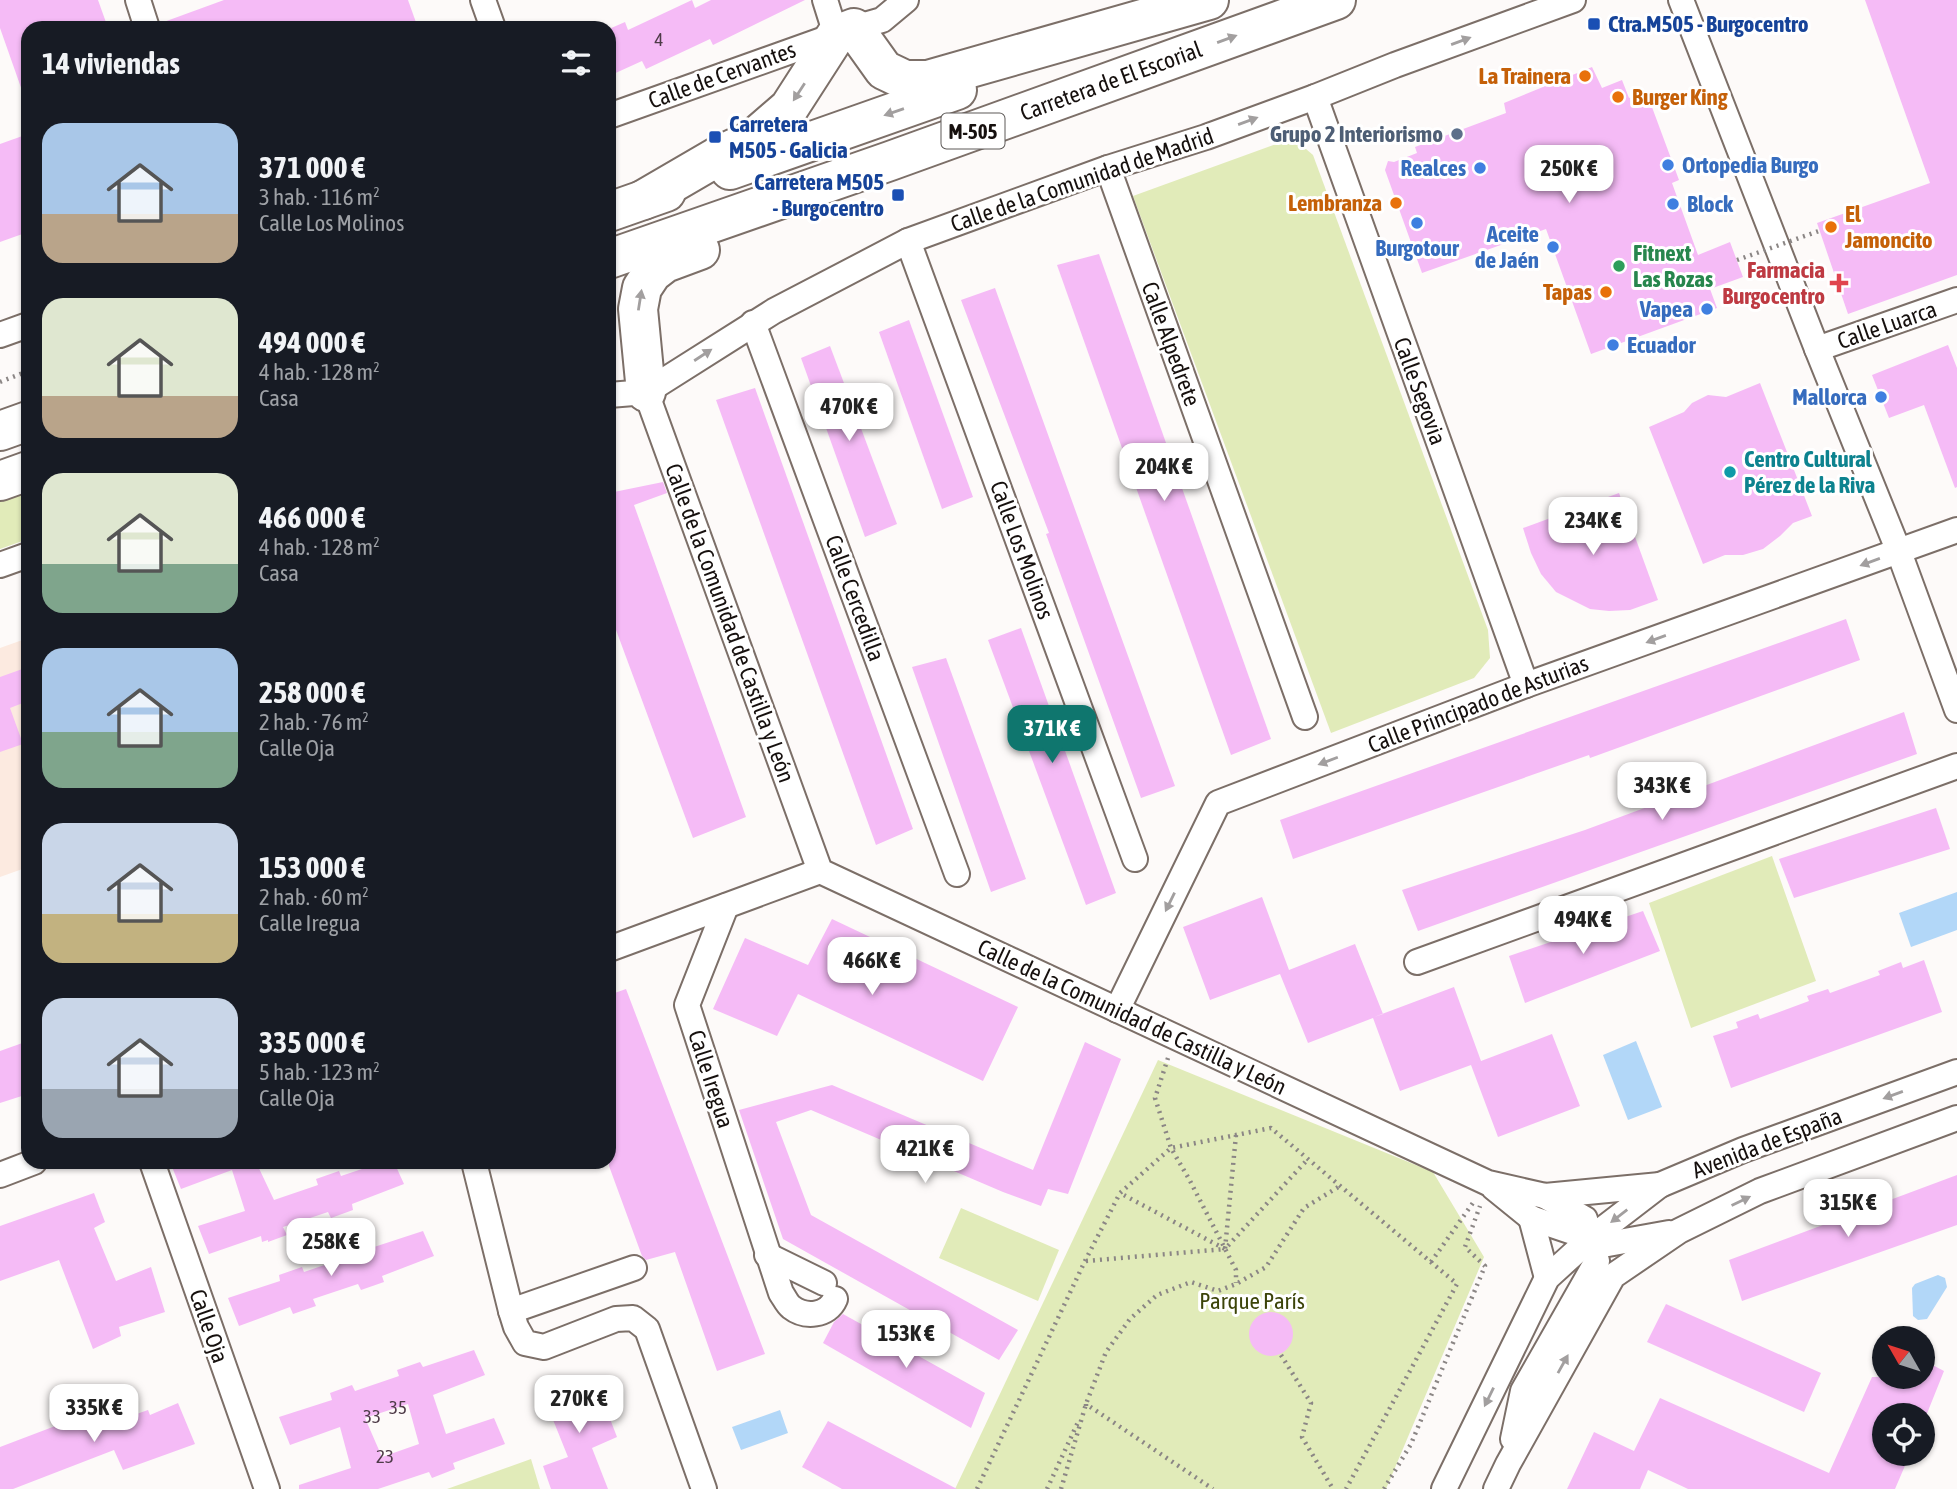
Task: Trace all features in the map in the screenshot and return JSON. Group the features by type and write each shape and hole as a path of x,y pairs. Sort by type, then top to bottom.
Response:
{"highway":[{"path":"838,21 884,69 905,80 928,80 1211,0"},
{"name":"Carretera de El Escorial","path":"626,206 1211,0"},
{"name":"Carretera de El Escorial","path":"616,257 877,166 1336,0"},
{"name":"M-505","path":"626,206 752,140 789,108 838,21"},
{"name":"M-505","path":"627,393 642,288 652,273 665,263 1002,139 1118,78"},
{"path":"616,325 627,393"},
{"path":"0,431 21,424"},
{"path":"0,481 21,474"}],"street":[{"path":"138,0 145,21"},
{"path":"483,0 491,21"},
{"name":"Calle de Cervantes","path":"616,113 838,21 883,20 906,0"},
{"name":"Calle de la Comunidad de Madrid","path":"627,393 908,241 1108,168 1206,137 1573,0"},
{"path":"1681,0 1899,552 1957,710"},
{"name":"Calle Segovia","path":"1315,97 1525,685"},
{"name":"Calle Alpedrete","path":"1108,168 1305,717"},
{"name":"Calle Los Molinos","path":"908,241 1135,859"},
{"name":"Calle Luarca","path":"1817,349 1957,300"},
{"name":"Calle Cercedilla","path":"753,323 957,874"},
{"path":"0,335 21,328"},
{"name":"Calle de la Comunidad de Castilla y León","path":"627,393 820,871 1488,1183 1545,1196 1585,1219 1591,1238"},
{"name":"Calle Principado de Asturias","path":"1116,1010 1218,803 1525,685 1957,530"},
{"path":"0,565 21,558"},
{"path":"1417,961 1957,766"},
{"path":"616,946 820,871"},
{"name":"Calle Iregua","path":"726,905 687,1005 768,1255 781,1293 791,1307 806,1314 821,1313 832,1306 829,1291 768,1255"},
{"name":"Avenida de España","path":"1444,1489 1547,1278 1591,1238 1660,1185 1743,1150 1957,1072"},
{"name":"Avenida de España","path":"1496,1489 1613,1276 1679,1231 1760,1191 1957,1118"},
{"path":"0,1175 21,1167"},
{"name":"Calle Oja","path":"154,1169 267,1489"},
{"path":"476,1169 511,1311 525,1343 544,1347 617,1319 633,1318 647,1329 704,1489"},
{"name":"Calle de la Comunidad de Castilla y León","path":"1488,1183 1531,1219 1591,1238"},
{"name":"Calle de la Comunidad de Castilla y León","path":"1545,1196 1660,1185"},
{"path":"1531,1219 1547,1278"},
{"name":"Avenida de España","path":"1591,1238 1608,1244 1679,1231"},
{"name":"Avenida de España","path":"1508,1464 1523,1391 1597,1261 1591,1238"},
{"path":"511,1311 634,1268"}],"path":[{"path":"1737,260 1819,231"},
{"path":"0,382 21,374"},
{"path":"1175,1037 1155,1098 1171,1147 1236,1270 1236,1284"},
{"path":"977,1489 1085,1261 1121,1193 1171,1147 1271,1128 1457,1284 1346,1489"},
{"path":"1225,1249 1236,1135"},
{"path":"1085,1261 1225,1249 1308,1159"},
{"path":"1431,1262 1488,1183"},
{"path":"1047,1489 1086,1404 1106,1352 1130,1319 1157,1295 1191,1282 1218,1291 1265,1267 1304,1208 1340,1186"},
{"path":"1121,1193 1225,1249"},
{"path":"1282,1355 1311,1403 1302,1437 1333,1489"},
{"path":"1061,1489 1086,1404"},
{"path":"1086,1404 1213,1489"}],"shaded area":[{"path":"21,640 21,870 0,877 0,648"}],"green space":[{"path":"1279,143 1299,143 1313,155 1488,630 1490,658 1474,678 1331,733 1133,196"},
{"path":"21,491 21,542 0,549 0,498"},
{"path":"1772,856 1816,981 1691,1028 1649,903"},
{"name":"Parque París","path":"1158,1060 1433,1172 1484,1257 1386,1489 955,1489"},
{"path":"961,1208 1059,1250 1038,1301 939,1258"},
{"path":"531,1459 540,1489 447,1489"}],"water":[{"path":"1957,892 1957,930 1911,947 1899,913"},
{"path":"1636,1041 1662,1107 1628,1120 1603,1055"},
{"path":"1938,1275 1945,1278 1947,1287 1927,1319 1918,1320 1913,1316 1912,1288 1915,1284"},
{"path":"780,1410 788,1433 741,1450 732,1427"}],"building":[{"path":"0,0 98,0 106,21 21,21 21,88 0,28"},
{"path":"224,0 408,0 416,21 166,21"},
{"path":"692,0 695,8 711,0 805,0 713,45 710,39 646,69 642,61 616,73 616,26 625,22 628,30"},
{"path":"1865,0 1957,0 1957,275 1848,314 1817,223 1930,183"},
{"path":"1592,67 1602,88 1622,80 1629,98 1646,91 1679,180 1672,183 1698,255 1730,242 1743,277 1710,289 1717,308 1591,354 1546,229 1422,273 1385,170 1388,161 1394,162 1417,153 1415,147 1506,113 1504,103"},
{"path":"21,136 21,234 0,242 0,144"},
{"path":"1099,254 1271,739 1231,755 1057,265"},
{"path":"995,288 1175,786 1141,798 1046,534 1049,533 961,300"},
{"path":"909,320 973,497 942,509 879,332"},
{"path":"1948,345 1957,368 1955,488 1924,405 1889,418 1872,375"},
{"path":"830,346 897,524 865,537 801,358"},
{"name":"Centro Cultural Pérez de la Riva","path":"1760,383 1812,516 1793,523 1763,549 1743,555 1725,555 1703,564 1649,427 1684,412 1692,403 1708,395 1726,397"},
{"path":"755,388 913,829 876,845 716,400"},
{"path":"663,482 667,493 634,505 746,817 693,838 616,630 616,492"},
{"path":"1619,493 1658,600 1630,610 1590,609 1556,592 1541,574 1523,528"},
{"path":"1846,619 1860,660 1590,758 1589,755 1293,859 1280,820"},
{"path":"1021,628 1116,893 1086,905 988,640"},
{"path":"946,658 1026,879 991,892 912,667"},
{"path":"21,670 21,704 10,708 21,745 0,752 0,677"},
{"path":"1904,712 1917,754 1418,931 1402,890 1585,830"},
{"path":"1936,808 1950,849 1794,898 1779,859"},
{"path":"1262,897 1289,970 1355,944 1383,1014 1454,987 1481,1061 1552,1034 1580,1106 1498,1137 1471,1065 1400,1091 1373,1018 1308,1043 1280,974 1210,1000 1183,927"},
{"path":"1643,911 1660,951 1525,1003 1509,956"},
{"path":"832,919 1018,1007 983,1081 798,994 777,1036 713,1009 745,938 808,965"},
{"path":"1924,960 1942,1012 1731,1088 1713,1036 1738,1028 1736,1022 1758,1014 1760,1019 1809,1001 1807,996 1828,989 1830,993 1880,975 1878,971 1901,962 1903,968"},
{"path":"626,989 765,1354 717,1371 675,1252 646,1260 642,1256 610,1169 616,1169 616,993"},
{"path":"1085,1042 1121,1059 1068,1194 1048,1189 1041,1206 811,1110 776,1122 811,1215 1018,1330 999,1360 783,1239 739,1110 832,1085 1033,1170"},
{"path":"21,1044 21,1096 0,1103 0,1051"},
{"path":"173,1169 259,1169 274,1200 318,1185 316,1179 339,1171 341,1176 362,1169 397,1169 404,1184 352,1204 353,1210 331,1218 328,1212 283,1227 287,1235 268,1242 262,1242 261,1236 209,1254 198,1226 245,1211 232,1170 181,1189"},
{"path":"1957,1175 1957,1225 1742,1301 1729,1260"},
{"path":"94,1193 105,1222 94,1228 116,1281 151,1267 165,1312 119,1327 121,1336 93,1349 59,1260 0,1281 0,1226"},
{"path":"423,1231 434,1256 382,1276 384,1282 361,1290 358,1284 313,1299 316,1306 293,1314 290,1307 239,1326 228,1298 280,1281 279,1275 302,1267 304,1272 348,1257 346,1251 369,1242 371,1248"},
{"path":"1666,1304 1821,1373 1804,1412 1647,1342"},
{"path":"1271,1312 1280,1313 1287,1318 1292,1325 1292,1343 1287,1350 1280,1355 1271,1356 1262,1355 1255,1350 1250,1343 1249,1334 1250,1325 1255,1318 1262,1313"},
{"path":"843,1314 985,1393 971,1428 823,1343 834,1322"},
{"path":"474,1350 485,1375 433,1395 446,1434 494,1418 505,1444 453,1463 455,1469 432,1478 429,1472 378,1489 299,1489 299,1485 351,1468 340,1427 290,1445 279,1417 332,1400 330,1393 352,1385 355,1391 399,1376 397,1370 420,1362 423,1367","holes":["408,1404 419,1444 382,1457 365,1418"]},
{"path":"1936,1367 1944,1371 1931,1403 1872,1403 1872,1466 1905,1466 1895,1489 1688,1489 1648,1470 1640,1489 1567,1489 1594,1432 1634,1451 1660,1398 1829,1473 1872,1377 1872,1390 1936,1390"},
{"path":"593,1375 617,1437 592,1448 608,1489 551,1489 543,1466 568,1457 543,1395"},
{"path":"178,1403 195,1444 123,1470 114,1450 13,1489 0,1489 0,1447 100,1409 105,1425 148,1410 150,1415"},
{"path":"828,1421 957,1489 842,1489 802,1467"}],"place":[{"name":"Ctra.M505 - Burgocentro","path":"1594,24"},
{"name":"La Trainera","path":"1585,76"},
{"name":"Burger King","path":"1618,97"},
{"name":"Grupo 2 Interiorismo","path":"1457,134"},
{"name":"Carretera M505 - Galicia","path":"715,137"},
{"name":"Ortopedia Burgo","path":"1668,165"},
{"name":"Realces","path":"1480,168"},
{"name":"Carretera M505 - Burgocentro","path":"898,195"},
{"name":"Lembranza","path":"1396,203"},
{"name":"Block","path":"1673,204"},
{"name":"Burgotour","path":"1417,223"},
{"name":"El Jamoncito","path":"1831,227"},
{"name":"Aceite de Jaén","path":"1553,247"},
{"name":"Fitnext Las Rozas","path":"1619,266"},
{"name":"Farmacia Burgocentro","path":"1839,283"},
{"name":"Tapas","path":"1606,292"},
{"name":"Vapea","path":"1707,309"},
{"name":"Ecuador","path":"1613,345"},
{"name":"Mallorca","path":"1881,397"},
{"name":"Centro Cultural Pérez de la Riva","path":"1730,472"}]}
